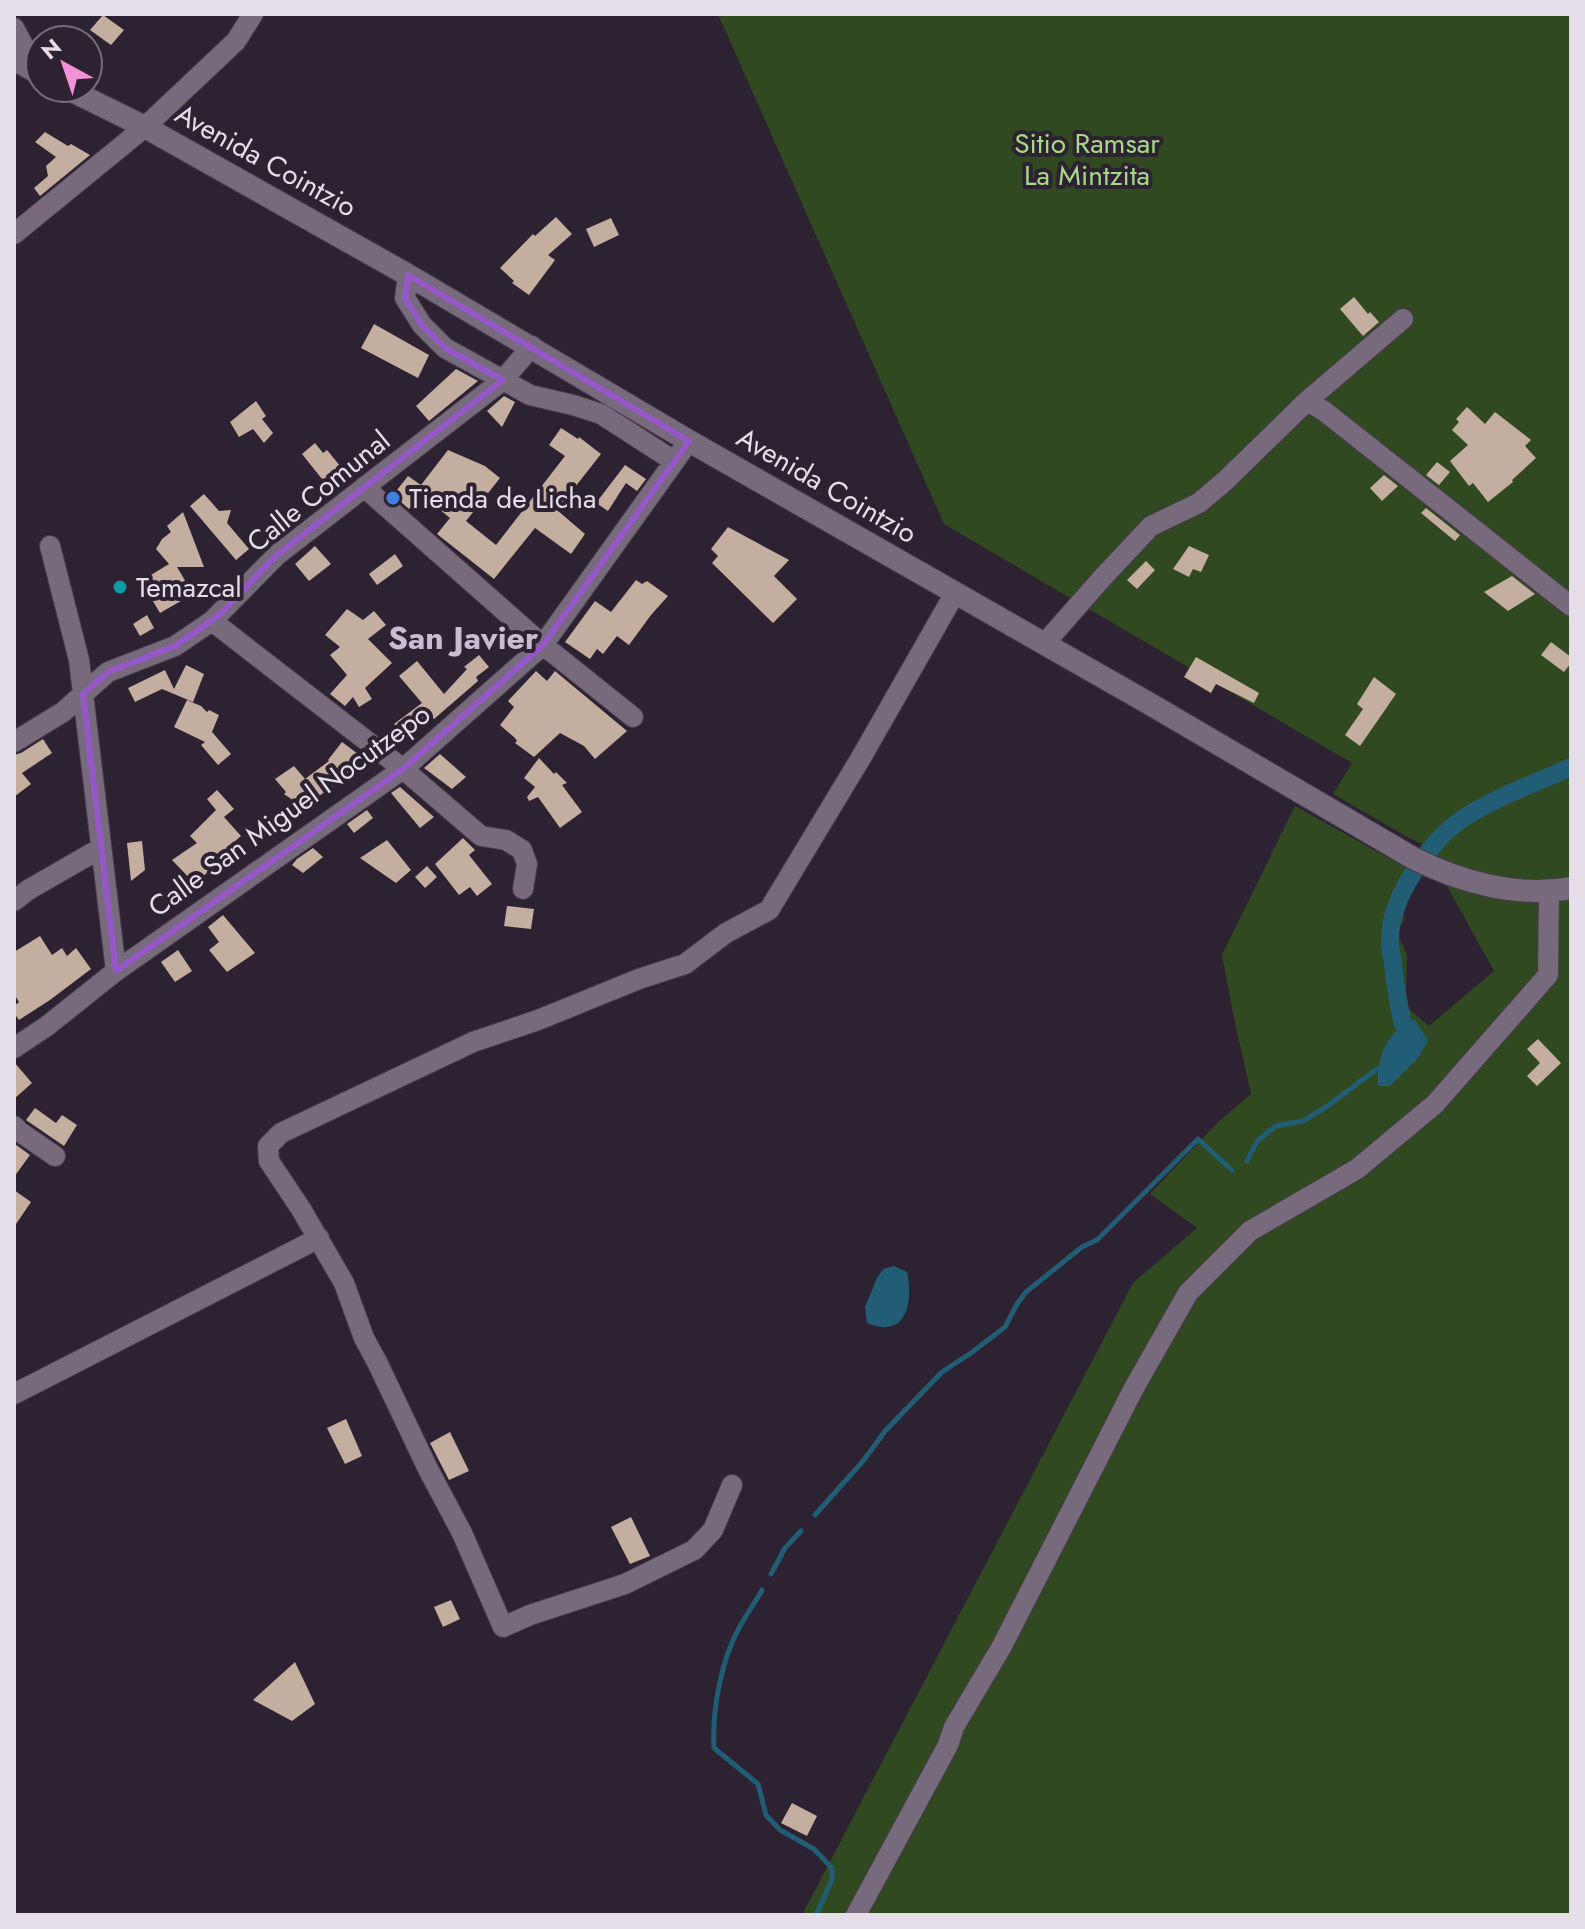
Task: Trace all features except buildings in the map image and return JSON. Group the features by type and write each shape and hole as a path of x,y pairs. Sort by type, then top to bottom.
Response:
{"main road":[{"name":"Avenida Cointzio","path":"98,104 145,127 532,346 689,441 1422,863 1494,887 1560,890"}],"street":[{"path":"14,234 145,127 236,41 253,14"},
{"path":"14,28 24,46"},
{"path":"408,275 405,298 422,325 445,348 530,395 601,414 674,461"},
{"path":"1044,644 1151,526 1199,503 1307,401 1403,319"},
{"name":"Calle Comunal","path":"14,742 63,712 108,672 175,646 212,621 277,555 503,380 532,346"},
{"path":"1307,401 1324,411 1571,606"},
{"name":"Calle San Miguel Nocutzepo","path":"14,1048 116,971 403,769 543,645 689,441"},
{"path":"364,487 543,645 633,717"},
{"path":"50,546 76,647 116,971"},
{"path":"732,1485 713,1530 694,1550 625,1584 503,1627 462,1533 364,1338 344,1283 269,1161 268,1146 281,1133 473,1042 685,964 726,933 769,910 955,593"},
{"path":"212,621 403,769 481,836 506,840 522,850 527,864 523,889"},
{"path":"14,901 101,848"},
{"path":"856,1915 948,1745 954,1727 1002,1646 1134,1388 1188,1293 1250,1231 1357,1169 1435,1104 1548,975 1560,890"},
{"path":"14,1126 55,1156"},
{"path":"14,1394 319,1238"}],"highlighted area":[{"path":"408,275 689,441 543,645 403,769 116,971 83,694 108,672 175,646 218,616 277,555 503,380 445,348 422,325 405,298"}],"green space":[{"name":"Sitio Ramsar La Mintzita","path":"718,14 1571,14 1571,1915 802,1915 1133,1283 1197,1228 1150,1194 1218,1122 1251,1094 1222,955 1295,806 1421,876 1404,901 1404,920 1397,932 1407,955 1409,1009 1429,1026 1494,971 1425,846 1333,794 1352,763 944,524"}],"water":[{"path":"1415,1020 1428,1040 1419,1057 1390,1086 1378,1086 1381,1055 1390,1037"},
{"path":"894,1266 907,1272 909,1297 905,1314 895,1325 881,1327 867,1323 865,1307 877,1278 883,1269"}],"waterway":[{"path":"1403,1024 1390,939 1397,905 1415,870 1439,839 1465,817 1571,767"},
{"path":"1247,1161 1257,1141 1276,1126 1303,1121 1377,1069"},
{"path":"815,1515 886,1430 942,1372 1005,1327 1026,1292 1082,1247 1097,1240 1198,1139 1232,1170"},
{"path":"771,1574 785,1548 801,1531"},
{"path":"762,1590 727,1655 716,1702 714,1748 758,1784 766,1815 780,1830 814,1849 832,1868 832,1880 816,1915"}],"place":[{"name":"Tienda de Licha","path":"393,498"},
{"name":"Temazcal","path":"120,587"}],"district":[{"name":"San Javier","path":"463,638"}]}
